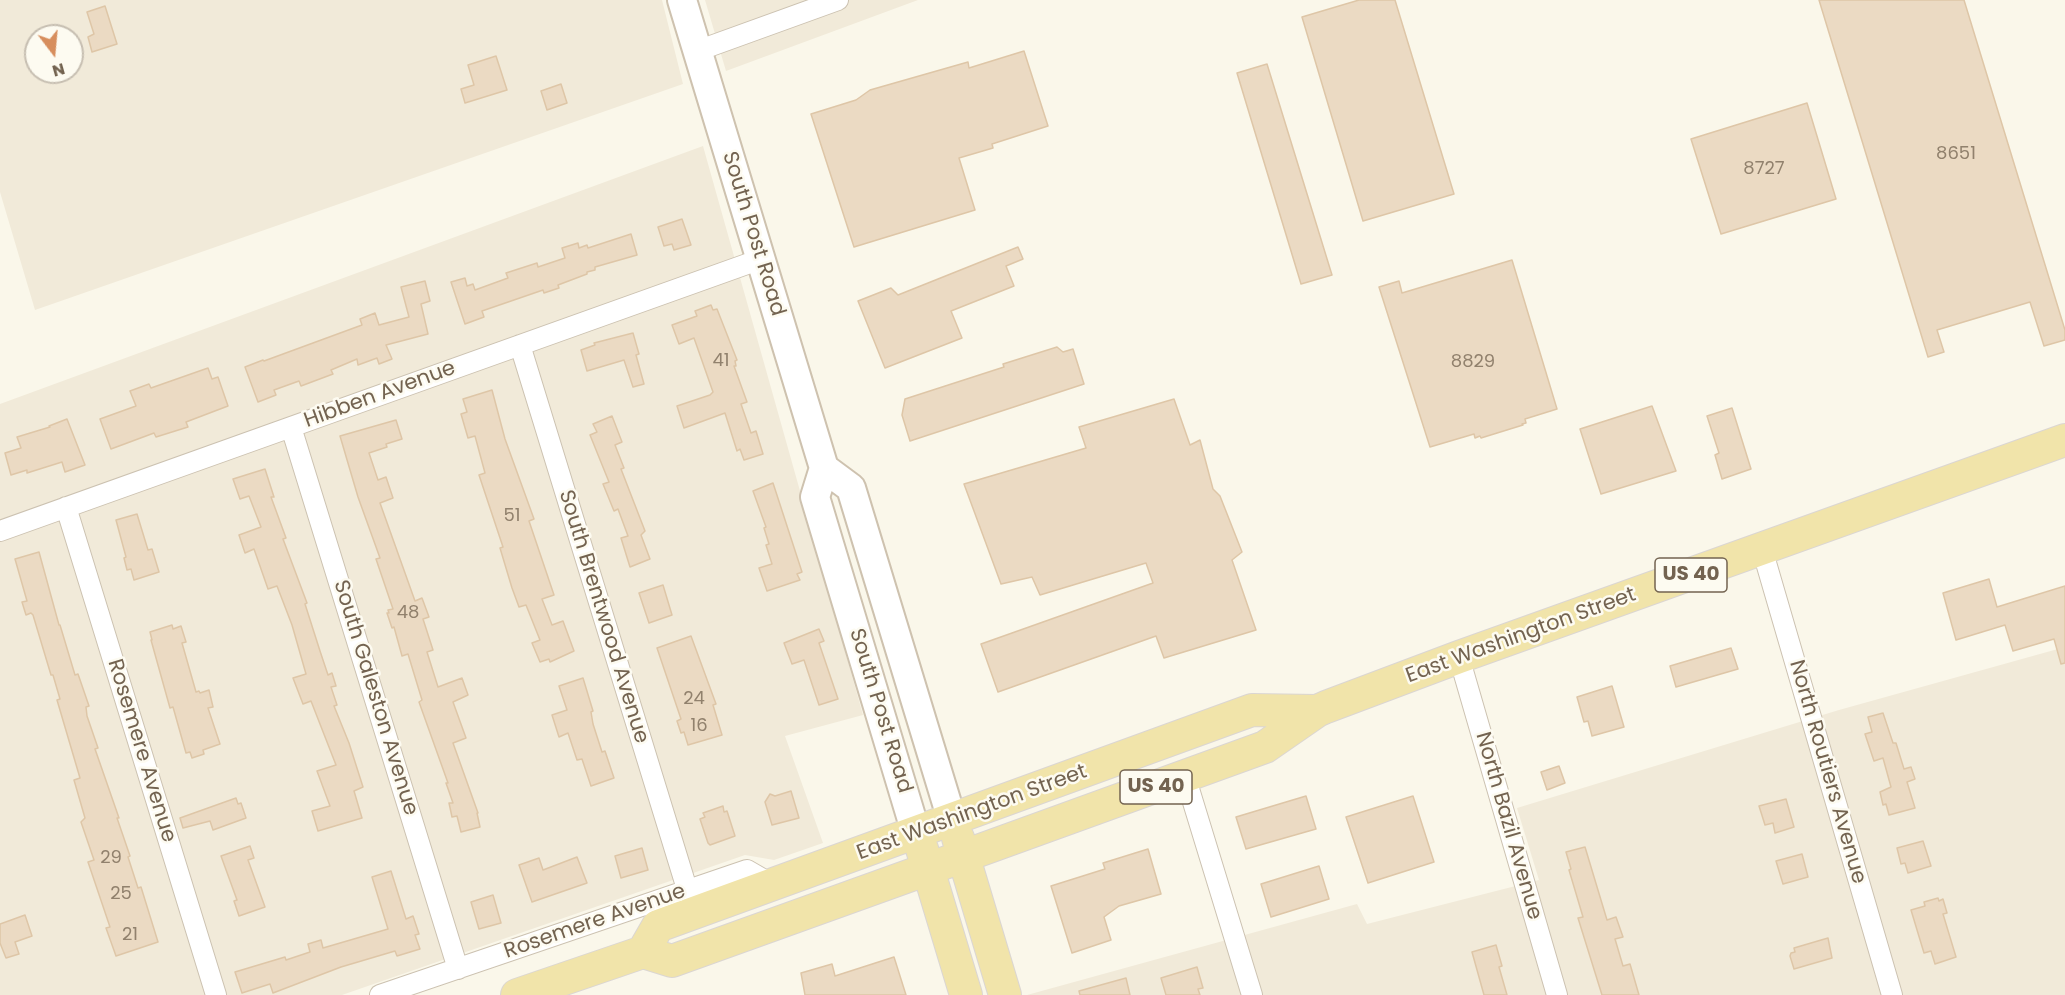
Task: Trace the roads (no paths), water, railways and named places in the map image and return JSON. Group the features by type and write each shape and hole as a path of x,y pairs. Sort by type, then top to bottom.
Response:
{"main road":[{"name":"South Post Road","path":"682,0 824,468 851,489 946,842"},
{"name":"East Washington Street","path":"1317,711 1252,710 946,842 672,961 643,952 658,926 773,885 946,842 1185,776 1265,747 1317,711 1459,657 2065,440"},
{"path":"824,468 815,497 843,588 863,603 883,652 930,803 1005,995"},
{"path":"946,842 966,995"},
{"path":"517,995 643,952"}],"street":[{"path":"697,51 838,0"},
{"name":"Hibben Avenue","path":"0,531 761,260"},
{"name":"South Brentwood Avenue","path":"520,345 687,890"},
{"name":"South Galeston Avenue","path":"291,427 458,969"},
{"name":"Rosemere Avenue","path":"66,507 216,995"},
{"name":"North Routiers Avenue","path":"1762,549 1892,995"},
{"name":"North Bazil Avenue","path":"1459,657 1557,995"},
{"path":"1185,776 1252,995"},
{"name":"Rosemere Avenue","path":"380,995 747,870 773,885"}]}
